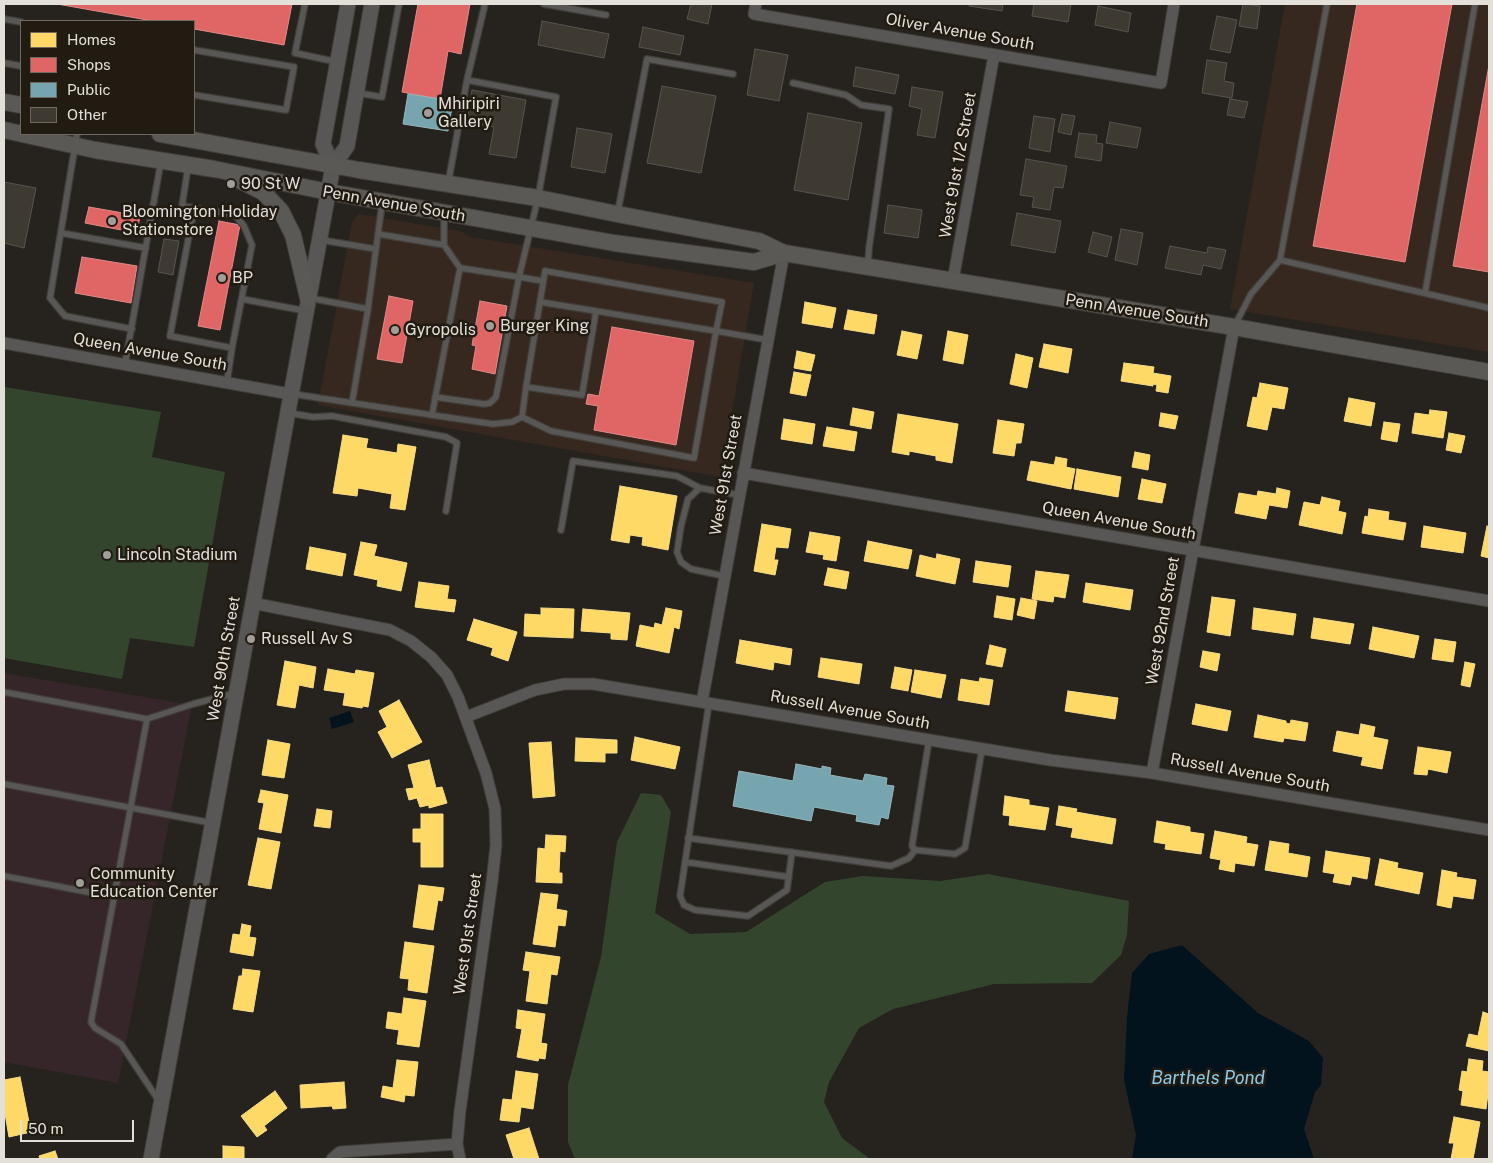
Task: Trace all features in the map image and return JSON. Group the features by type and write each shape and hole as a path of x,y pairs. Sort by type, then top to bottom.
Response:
{"main road":[{"path":"4,102 20,105"},
{"name":"Penn Avenue South","path":"4,130 20,132"},
{"name":"Penn Avenue South","path":"40,135 76,140 161,161 214,169 383,202 614,243 754,262 784,253"},
{"name":"Penn Avenue South","path":"165,135 333,166 538,198 759,241 784,253 1234,327 1489,372"},
{"path":"214,169 263,192 281,211 293,234 307,304"}],"street":[{"path":"333,166 323,144 348,4"},
{"name":"West 90th Street","path":"150,1159 333,166 347,146 372,4"},
{"name":"Oliver Avenue South","path":"755,9 994,55 1160,83 1174,4"},
{"name":"West 91st 1/2 Street","path":"953,280 994,55"},
{"name":"West 91st Street","path":"705,702 724,576 784,253"},
{"name":"West 92nd Street","path":"1152,773 1234,327"},
{"name":"Queen Avenue South","path":"4,342 290,394"},
{"name":"Queen Avenue South","path":"743,473 1489,601"},
{"path":"252,603 390,630 412,641 431,657 446,675 458,696 466,717"},
{"name":"Russell Avenue South","path":"466,717 526,694 564,684 593,684 1050,760 1152,773 1489,830"},
{"name":"West 91st Street","path":"460,1159 457,1144 461,1101 496,845 495,809 486,773 466,717"},
{"path":"332,1159 340,1152 457,1144"}],"lane":[{"path":"195,95 286,110 305,4"},
{"path":"356,92 382,97 399,4"},
{"path":"448,184 467,80 485,4"},
{"path":"544,4 606,15"},
{"path":"1234,327 1251,294 1280,260 1327,4"},
{"path":"1425,293 1475,4"},
{"path":"4,19 20,22"},
{"path":"195,50 294,67"},
{"path":"296,53 337,62"},
{"path":"617,214 647,60 733,74"},
{"path":"4,63 20,66"},
{"path":"436,397 484,404 490,403 496,398 529,229 538,198 556,97 467,80"},
{"path":"793,83 846,95 861,105 889,109 868,266"},
{"path":"76,140 50,298 65,316 132,329"},
{"path":"125,364 161,161"},
{"path":"188,165 182,206 235,215 244,226 252,245 227,382"},
{"path":"352,403 383,202"},
{"path":"194,208 170,336 232,348"},
{"path":"432,415 460,268 444,245 444,212"},
{"path":"61,233 146,248"},
{"path":"378,234 444,245"},
{"path":"319,239 376,249"},
{"path":"1280,260 1489,308"},
{"path":"460,268 543,281"},
{"path":"545,271 722,302 694,458 552,431 522,417 545,271"},
{"path":"242,299 368,309"},
{"path":"540,302 768,340"},
{"path":"526,386 582,395 596,311"},
{"path":"290,394 493,424 512,422 522,417"},
{"path":"287,413 332,416 446,437 457,443 446,512"},
{"path":"561,530 573,461 677,476 700,488 739,495"},
{"path":"700,488 688,499 677,552 681,562 691,569 724,576"},
{"path":"4,692 147,718 236,693"},
{"path":"705,702 680,896 684,905 695,910 748,916 787,890 792,852"},
{"path":"147,718 91,1022 95,1028 121,1044 161,1103"},
{"path":"929,740 912,846 916,850 955,854 965,848 982,749"},
{"path":"4,784 212,823"},
{"path":"688,838 892,866 908,858 916,850"},
{"path":"685,862 789,876"},
{"path":"4,876 114,898"}],"shaded area":[{"path":"1285,4 1489,4 1489,352 1230,309"},
{"path":"359,214 460,231 471,237 754,283 721,477 318,405 352,222"},
{"name":"Community Education Center","path":"4,673 192,705 118,1083 4,1062"}],"green space":[{"name":"Lincoln Stadium","path":"4,387 161,412 152,457 225,472 194,647 130,638 122,679 4,658"},
{"path":"641,793 661,795 671,812 655,913 690,934 746,932 825,882 863,876 940,881 988,874 1129,901 1127,935 1121,955 1092,983 994,984 893,1009 859,1028 829,1082 824,1102 842,1138 870,1159 575,1159 568,1142 568,1085 601,957 617,842"}],"water":[{"path":"350,711 354,722 332,729 329,718"},
{"name":"Barthels Pond","path":"1182,945 1258,1013 1309,1041 1323,1058 1321,1085 1315,1092 1304,1129 1314,1159 1132,1159 1136,1135 1124,1080 1127,1017 1132,973 1149,954"}],"building: Homes":[{"path":"805,302 836,308 832,328 802,323"},
{"path":"848,310 877,315 874,334 844,329"},
{"path":"902,331 922,335 917,359 897,355"},
{"path":"948,331 968,335 963,364 943,360"},
{"path":"1044,344 1072,349 1068,373 1039,367"},
{"path":"797,351 815,355 811,371 794,368"},
{"path":"1016,354 1033,358 1027,388 1010,384"},
{"path":"1124,363 1154,367 1153,373 1171,376 1168,393 1156,391 1157,385 1121,381"},
{"path":"794,372 811,375 806,396 790,393"},
{"path":"1260,383 1288,388 1284,409 1272,407 1267,430 1247,426 1253,397 1257,398"},
{"path":"1349,398 1375,403 1371,426 1344,421"},
{"path":"853,408 874,412 871,429 850,425"},
{"path":"1430,410 1447,412 1443,438 1412,433 1415,413 1429,415"},
{"path":"1161,413 1178,416 1175,429 1159,426"},
{"path":"898,414 958,424 952,463 936,460 936,456 909,451 909,455 892,452"},
{"path":"784,419 815,424 812,444 781,439"},
{"path":"998,420 1024,424 1021,443 1016,443 1014,456 993,453"},
{"path":"1384,422 1400,424 1397,442 1381,439"},
{"path":"827,427 857,432 854,451 823,446"},
{"path":"1449,433 1465,436 1461,453 1446,450"},
{"path":"343,435 368,439 366,448 397,453 398,444 416,447 405,510 390,508 392,494 358,488 357,496 333,493"},
{"path":"1135,452 1150,455 1148,470 1132,467"},
{"path":"1056,457 1067,459 1066,467 1075,469 1071,489 1027,480 1031,461 1054,465"},
{"path":"1077,469 1121,477 1118,497 1074,489"},
{"path":"1142,479 1166,484 1162,503 1138,499"},
{"path":"620,486 677,496 668,550 642,545 643,537 630,535 629,543 611,540"},
{"path":"1277,488 1290,491 1287,508 1269,505 1266,519 1235,513 1239,493 1257,496 1258,491 1276,494"},
{"path":"1322,497 1340,501 1338,511 1346,513 1342,534 1299,525 1304,502 1320,505"},
{"path":"1369,509 1389,512 1388,520 1406,523 1403,540 1362,533 1365,516 1368,517"},
{"path":"762,524 791,529 788,548 776,547 774,560 778,560 775,575 754,571"},
{"path":"1424,526 1466,533 1463,553 1421,547"},
{"path":"1487,526 1489,527 1489,558 1481,556"},
{"path":"810,532 840,537 836,561 823,559 824,555 806,552"},
{"path":"868,541 912,550 908,569 864,561"},
{"path":"361,542 377,545 374,556 407,563 401,591 377,586 378,580 354,575"},
{"path":"310,547 346,554 342,576 306,569"},
{"path":"937,554 960,559 955,584 916,576 920,555 936,559"},
{"path":"976,561 1011,566 1008,587 973,582"},
{"path":"828,568 849,572 846,589 824,585"},
{"path":"1036,571 1069,575 1065,598 1054,596 1053,602 1032,599"},
{"path":"419,582 449,586 447,599 456,600 454,612 415,607"},
{"path":"1086,583 1133,590 1130,610 1083,602"},
{"path":"997,596 1015,599 1012,620 994,617"},
{"path":"1212,597 1235,600 1230,636 1207,632"},
{"path":"1021,598 1037,601 1034,619 1017,615"},
{"path":"541,608 574,609 573,638 524,636 525,614 541,615"},
{"path":"666,608 682,611 679,629 674,627 669,653 636,646 640,625 654,628 655,623 662,625"},
{"path":"1254,608 1296,614 1293,635 1252,629"},
{"path":"583,609 630,613 627,640 611,639 611,633 581,631"},
{"path":"1314,618 1354,624 1350,644 1311,638"},
{"path":"474,619 517,632 508,661 491,655 493,648 467,640"},
{"path":"1373,627 1419,636 1414,658 1369,649"},
{"path":"1435,639 1456,642 1453,662 1432,659"},
{"path":"740,640 792,649 790,665 774,662 773,670 736,663"},
{"path":"990,645 1006,649 1002,667 986,664"},
{"path":"1203,651 1220,654 1217,671 1200,667"},
{"path":"821,658 862,664 859,684 818,677"},
{"path":"285,661 316,667 313,688 299,685 295,708 277,705"},
{"path":"1465,662 1475,664 1470,687 1461,685"},
{"path":"895,667 912,670 908,691 891,688"},
{"path":"328,669 355,674 356,670 374,673 368,707 343,705 345,693 324,690"},
{"path":"915,670 946,675 941,698 911,692"},
{"path":"980,678 993,680 989,705 958,700 961,679 979,682"},
{"path":"1068,691 1118,698 1115,719 1065,711"},
{"path":"399,700 422,742 392,758 378,732 387,727 379,711"},
{"path":"1196,704 1231,711 1227,731 1192,724"},
{"path":"1258,715 1286,721 1286,723 1290,724 1291,720 1308,723 1305,741 1284,738 1283,742 1254,737"},
{"path":"1361,724 1375,727 1373,737 1388,740 1382,769 1361,765 1363,757 1333,751 1337,731 1359,735"},
{"path":"635,737 680,747 675,769 631,760"},
{"path":"576,738 617,740 617,753 605,753 605,762 575,761"},
{"path":"268,740 290,744 284,778 262,775"},
{"path":"551,742 555,796 533,798 529,743"},
{"path":"1418,747 1451,752 1447,773 1428,769 1427,775 1414,774"},
{"path":"429,760 436,788 442,787 447,803 429,808 429,805 420,807 417,798 409,800 406,789 414,788 408,765"},
{"path":"261,790 288,795 281,833 259,829 264,803 258,802"},
{"path":"1005,796 1029,800 1029,805 1049,808 1045,830 1009,825 1010,816 1003,815"},
{"path":"1059,806 1077,809 1076,812 1116,819 1112,844 1071,837 1073,828 1056,825"},
{"path":"317,809 332,811 330,828 314,826"},
{"path":"421,814 443,814 443,867 421,867 421,842 413,842 413,829 421,829"},
{"path":"1157,821 1190,827 1190,832 1204,834 1201,854 1165,849 1166,844 1154,842"},
{"path":"1215,831 1247,837 1246,843 1258,845 1254,866 1235,863 1234,872 1219,869 1221,860 1210,858"},
{"path":"546,835 566,836 565,852 560,851 559,873 562,873 562,883 536,882 538,848 545,849"},
{"path":"258,838 280,842 271,889 248,885"},
{"path":"1270,841 1289,844 1288,853 1310,857 1307,877 1265,870"},
{"path":"1326,851 1370,858 1367,879 1352,876 1350,885 1333,882 1335,874 1323,872"},
{"path":"1380,859 1398,863 1397,868 1423,873 1419,894 1375,885"},
{"path":"1442,870 1457,873 1456,877 1476,880 1473,899 1453,896 1451,908 1437,905"},
{"path":"419,885 444,888 442,901 438,900 433,930 413,927"},
{"path":"541,893 558,895 556,909 567,911 565,926 558,925 555,947 533,944"},
{"path":"242,924 251,926 249,937 256,938 253,956 230,952 233,934 240,935"},
{"path":"405,942 434,946 427,993 408,990 409,979 400,978"},
{"path":"526,952 560,957 557,975 551,974 547,1004 526,1001 530,971 523,970"},
{"path":"243,969 260,971 253,1012 233,1009 239,976 242,976"},
{"path":"404,998 426,1001 419,1047 397,1044 399,1030 386,1028 388,1012 402,1014"},
{"path":"518,1010 545,1014 541,1043 547,1044 545,1059 539,1058 538,1061 517,1057 522,1029 516,1028"},
{"path":"1483,1012 1489,1014 1489,1051 1466,1046 1469,1034 1478,1036"},
{"path":"1469,1059 1483,1061 1482,1071 1489,1072 1486,1109 1461,1105 1463,1091 1459,1090 1462,1071 1467,1072"},
{"path":"397,1060 418,1062 414,1096 405,1095 404,1102 381,1097 383,1086 393,1088"},
{"path":"516,1071 538,1074 533,1109 521,1107 519,1122 500,1120 503,1099 512,1100"},
{"path":"20,1077 31,1132 9,1137 4,1108 4,1080"},
{"path":"344,1082 346,1108 333,1109 332,1106 301,1108 300,1085"},
{"path":"275,1091 287,1108 264,1126 267,1130 257,1137 241,1116"},
{"path":"1454,1117 1480,1122 1473,1159 1451,1159 1454,1143 1449,1143"},
{"path":"529,1128 539,1159 514,1159 506,1135"},
{"path":"223,1146 244,1147 244,1159 223,1159"},
{"path":"55,1151 58,1159 40,1159 39,1156"}],"building: Shops":[{"path":"57,4 292,4 284,45 195,29 195,20 147,20"},
{"path":"418,4 470,4 461,54 448,51 440,99 402,92"},
{"path":"1357,4 1452,4 1405,262 1313,246"},
{"path":"1489,65 1489,272 1453,266"},
{"path":"89,207 140,216 137,233 85,223"},
{"path":"219,221 240,225 220,330 198,326"},
{"path":"82,257 137,266 131,303 75,293"},
{"name":"Gyropolis","path":"389,296 413,301 402,363 377,359"},
{"name":"Burger King","path":"480,301 507,306 495,374 472,369 476,346 472,345"},
{"path":"612,327 694,341 676,445 594,430 598,406 586,404 588,394 599,396"}],"building: Public":[{"name":"Mhiripiri Gallery","path":"408,94 453,101 448,131 403,124"},
{"path":"796,764 822,769 822,766 831,768 830,775 863,781 865,774 887,778 886,785 894,786 888,819 881,817 879,825 856,821 857,815 814,807 811,821 733,806 739,771 793,781"}],"building: Other":[{"path":"691,4 712,4 708,24 687,19"},
{"path":"969,4 1003,4 1002,11 969,6"},
{"path":"1034,4 1071,4 1068,22 1032,16"},
{"path":"1243,4 1260,6 1257,29 1239,26"},
{"path":"1098,6 1131,13 1128,32 1095,25"},
{"path":"1217,16 1237,20 1230,53 1210,49"},
{"path":"542,21 609,34 604,58 538,45"},
{"path":"643,27 684,36 680,55 639,47"},
{"path":"755,49 788,55 779,101 747,95"},
{"path":"1207,60 1227,63 1224,81 1234,83 1232,98 1202,93"},
{"path":"856,67 899,75 895,94 853,86"},
{"path":"662,86 716,96 701,173 647,163"},
{"path":"912,87 943,92 935,138 917,135 922,109 909,106"},
{"path":"472,90 526,100 516,158 489,154 494,127 467,122"},
{"path":"1230,99 1248,102 1244,118 1227,115"},
{"path":"808,113 862,123 848,200 794,190"},
{"path":"1062,114 1075,116 1071,135 1058,132"},
{"path":"1034,116 1055,119 1050,152 1029,148"},
{"path":"1110,122 1141,128 1137,148 1106,143"},
{"path":"577,128 612,134 605,173 571,167"},
{"path":"1079,133 1097,135 1096,143 1103,144 1101,161 1075,157"},
{"path":"1026,159 1067,166 1063,188 1054,187 1050,210 1032,207 1034,197 1020,195"},
{"path":"4,182 36,188 24,248 4,243"},
{"path":"888,205 922,210 918,238 884,233"},
{"path":"1017,213 1061,221 1055,253 1011,245"},
{"path":"1121,229 1143,233 1137,265 1115,260"},
{"path":"1093,232 1112,237 1107,257 1088,252"},
{"path":"164,239 179,241 173,275 158,272"},
{"path":"1170,246 1207,253 1208,247 1226,250 1221,269 1203,265 1201,275 1165,268"}],"place":[{"name":"Mhiripiri Gallery","path":"428,113"},
{"name":"90 St W","path":"231,184"},
{"name":"Bloomington Holiday Stationstore","path":"112,221"},
{"name":"BP","path":"222,278"},
{"name":"Burger King","path":"490,326"},
{"name":"Gyropolis","path":"395,330"},
{"name":"Lincoln Stadium","path":"107,555"},
{"name":"Russell Av S","path":"251,639"},
{"name":"Community Education Center","path":"80,883"}]}
